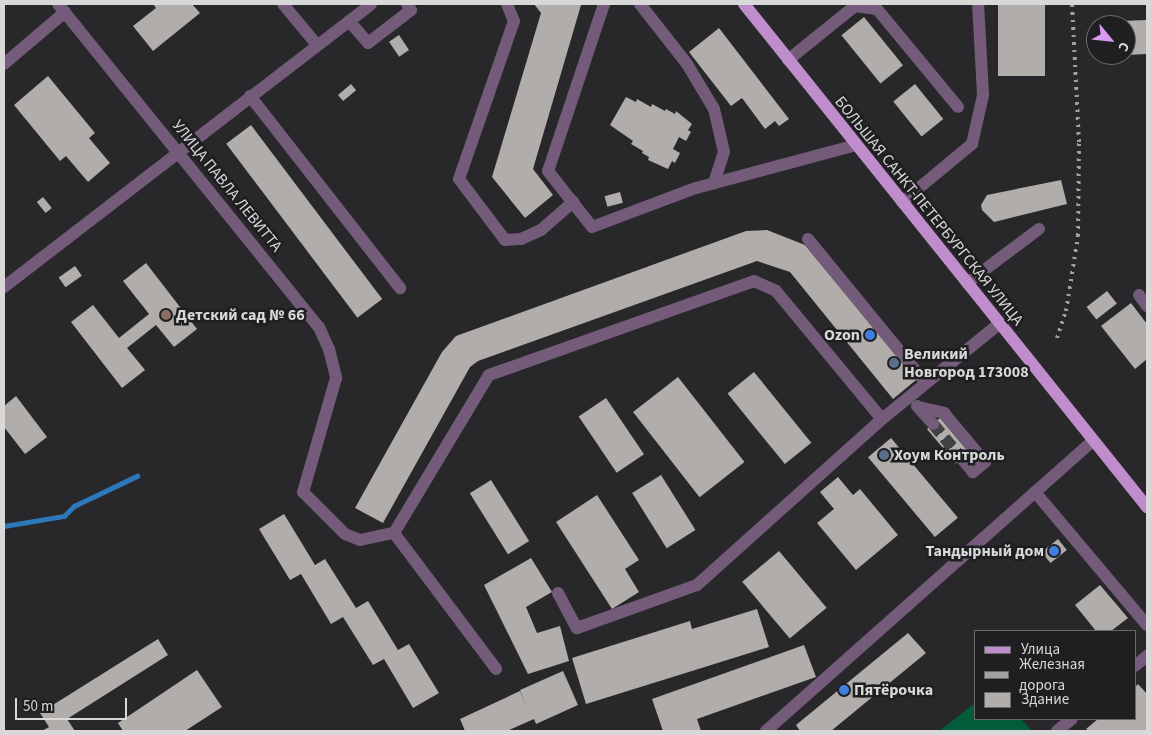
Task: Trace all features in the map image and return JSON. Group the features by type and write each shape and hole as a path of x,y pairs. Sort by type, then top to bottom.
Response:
{"main road":[{"name":"БОЛЬШАЯ САНКТ-ПЕТЕРБУРГСКАЯ УЛИЦА","path":"744,4 1147,507"}],"street":[{"path":"283,4 316,45"},
{"path":"5,283 371,4"},
{"path":"349,21 368,43 411,10 407,4"},
{"path":"507,4 514,22 459,179 505,240 521,239 541,230 572,202"},
{"path":"604,4 548,171 592,226 714,183 856,145"},
{"path":"640,4 687,64 714,109 724,152 714,183"},
{"path":"902,202 972,144 983,96 978,4"},
{"path":"788,60 855,6 877,9 958,107"},
{"path":"4,64 62,8"},
{"name":"УЛИЦА ПАВЛА ЛЕВИТТА","path":"62,8 319,327 329,349 336,378 303,492 344,534 360,540 394,533"},
{"path":"250,96 400,288"},
{"path":"967,283 1039,229"},
{"path":"808,239 926,383"},
{"path":"496,669 394,533 489,375 754,282 776,291 882,419"},
{"path":"1139,295 1147,306"},
{"path":"558,593 577,628 696,585 882,419 999,324"},
{"path":"909,396 933,424"},
{"path":"918,408 944,413 985,462 973,472 962,459"},
{"path":"767,731 1093,440"},
{"path":"1036,492 1147,625"},
{"path":"1136,665 1147,656"},
{"path":"1057,731 1071,720"}],"green space":[{"path":"974,704 974,720 1022,720 1032,731 939,731"}],"building":[{"path":"153,4 192,4 200,13 153,51 133,26 156,8"},
{"path":"534,4 581,5 533,169 553,195 525,218 492,177 541,13"},
{"path":"998,4 1045,4 1045,76 998,76"},
{"path":"864,17 903,65 880,83 841,35"},
{"path":"1136,20 1147,20 1147,54 1136,55"},
{"path":"719,28 789,119 779,126 775,121 765,129 742,98 731,106 689,52"},
{"path":"399,35 409,50 399,57 389,42"},
{"path":"48,76 95,133 89,138 110,163 88,182 66,156 60,161 14,105"},
{"path":"351,84 356,90 343,101 338,95"},
{"path":"915,84 943,119 922,137 893,102"},
{"path":"626,97 636,102 637,99 651,107 652,104 675,114 676,111 692,124 688,130 691,132 686,141 679,137 673,149 680,153 675,163 672,161 668,169 648,160 649,157 642,153 643,151 631,144 633,141 610,125"},
{"path":"251,125 382,299 357,318 226,144"},
{"path":"1061,180 1067,204 994,222 982,210 981,205 987,195"},
{"path":"620,192 623,203 607,207 605,196"},
{"path":"43,197 52,208 46,213 37,202"},
{"path":"767,230 805,245 916,380 893,399 790,272 757,261 478,361 470,367 383,523 355,508 442,352 456,336 746,231"},
{"path":"146,263 197,329 174,347 156,325 127,348 145,370 122,388 71,322 93,305 119,338 149,314 123,281"},
{"path":"75,266 82,276 65,287 59,277"},
{"path":"1107,291 1117,304 1096,320 1087,307"},
{"path":"1131,303 1147,324 1147,359 1135,369 1101,326"},
{"path":"754,372 811,443 785,464 728,393"},
{"path":"678,377 744,462 700,497 633,412"},
{"path":"16,396 47,437 25,454 4,427 4,406"},
{"path":"606,398 644,454 617,473 579,416"},
{"path":"940,418 969,452 956,463 927,429"},
{"path":"891,438 958,518 935,537 868,457"},
{"path":"661,475 695,530 667,548 632,493"},
{"path":"838,477 853,495 860,489 898,535 856,570 817,523 834,509 820,492"},
{"path":"491,480 529,541 508,554 470,493"},
{"path":"597,495 639,560 625,569 639,592 612,609 556,522"},
{"path":"284,514 315,565 325,559 356,608 368,601 398,650 409,644 439,693 413,708 384,659 373,665 343,617 331,624 301,574 290,580 259,529"},
{"name":"Тандырный дом","path":"1058,539 1067,550 1050,563 1042,552"},
{"path":"779,551 827,608 790,639 742,582"},
{"path":"531,558 552,592 526,607 537,633 560,626 569,661 528,674 484,585"},
{"path":"1100,585 1128,618 1112,630 1095,630 1075,605"},
{"path":"757,609 769,647 586,704 572,658 690,621 692,629"},
{"path":"908,633 926,653 831,731 800,731 796,725"},
{"path":"158,639 168,655 67,719 75,731 42,731 49,727 40,713"},
{"path":"804,645 816,677 697,719 701,731 663,731 652,699"},
{"path":"197,670 222,707 185,731 123,731 118,723"},
{"path":"563,671 578,705 536,724 534,719 507,731 465,731 460,719 520,691 527,708 520,690"},
{"path":"1138,684 1147,694 1147,731 1089,731 1086,729 1097,720 1136,720 1136,686"}],"waterway":[{"path":"4,526 64,516 74,506 137,476"}],"tunnel":[{"path":"933,424 962,459"}],"railway":[{"path":"1057,338 1066,311 1078,236 1079,142 1072,4"}],"place":[{"name":"Детский сад № 66","path":"166,315"},
{"name":"Ozon","path":"870,335"},
{"name":"Великий Новгород 173008","path":"894,363"},
{"name":"Хоум Контроль","path":"884,455"},
{"name":"Тандырный дом","path":"1054,551"},
{"name":"Пятёрочка","path":"844,690"}]}
